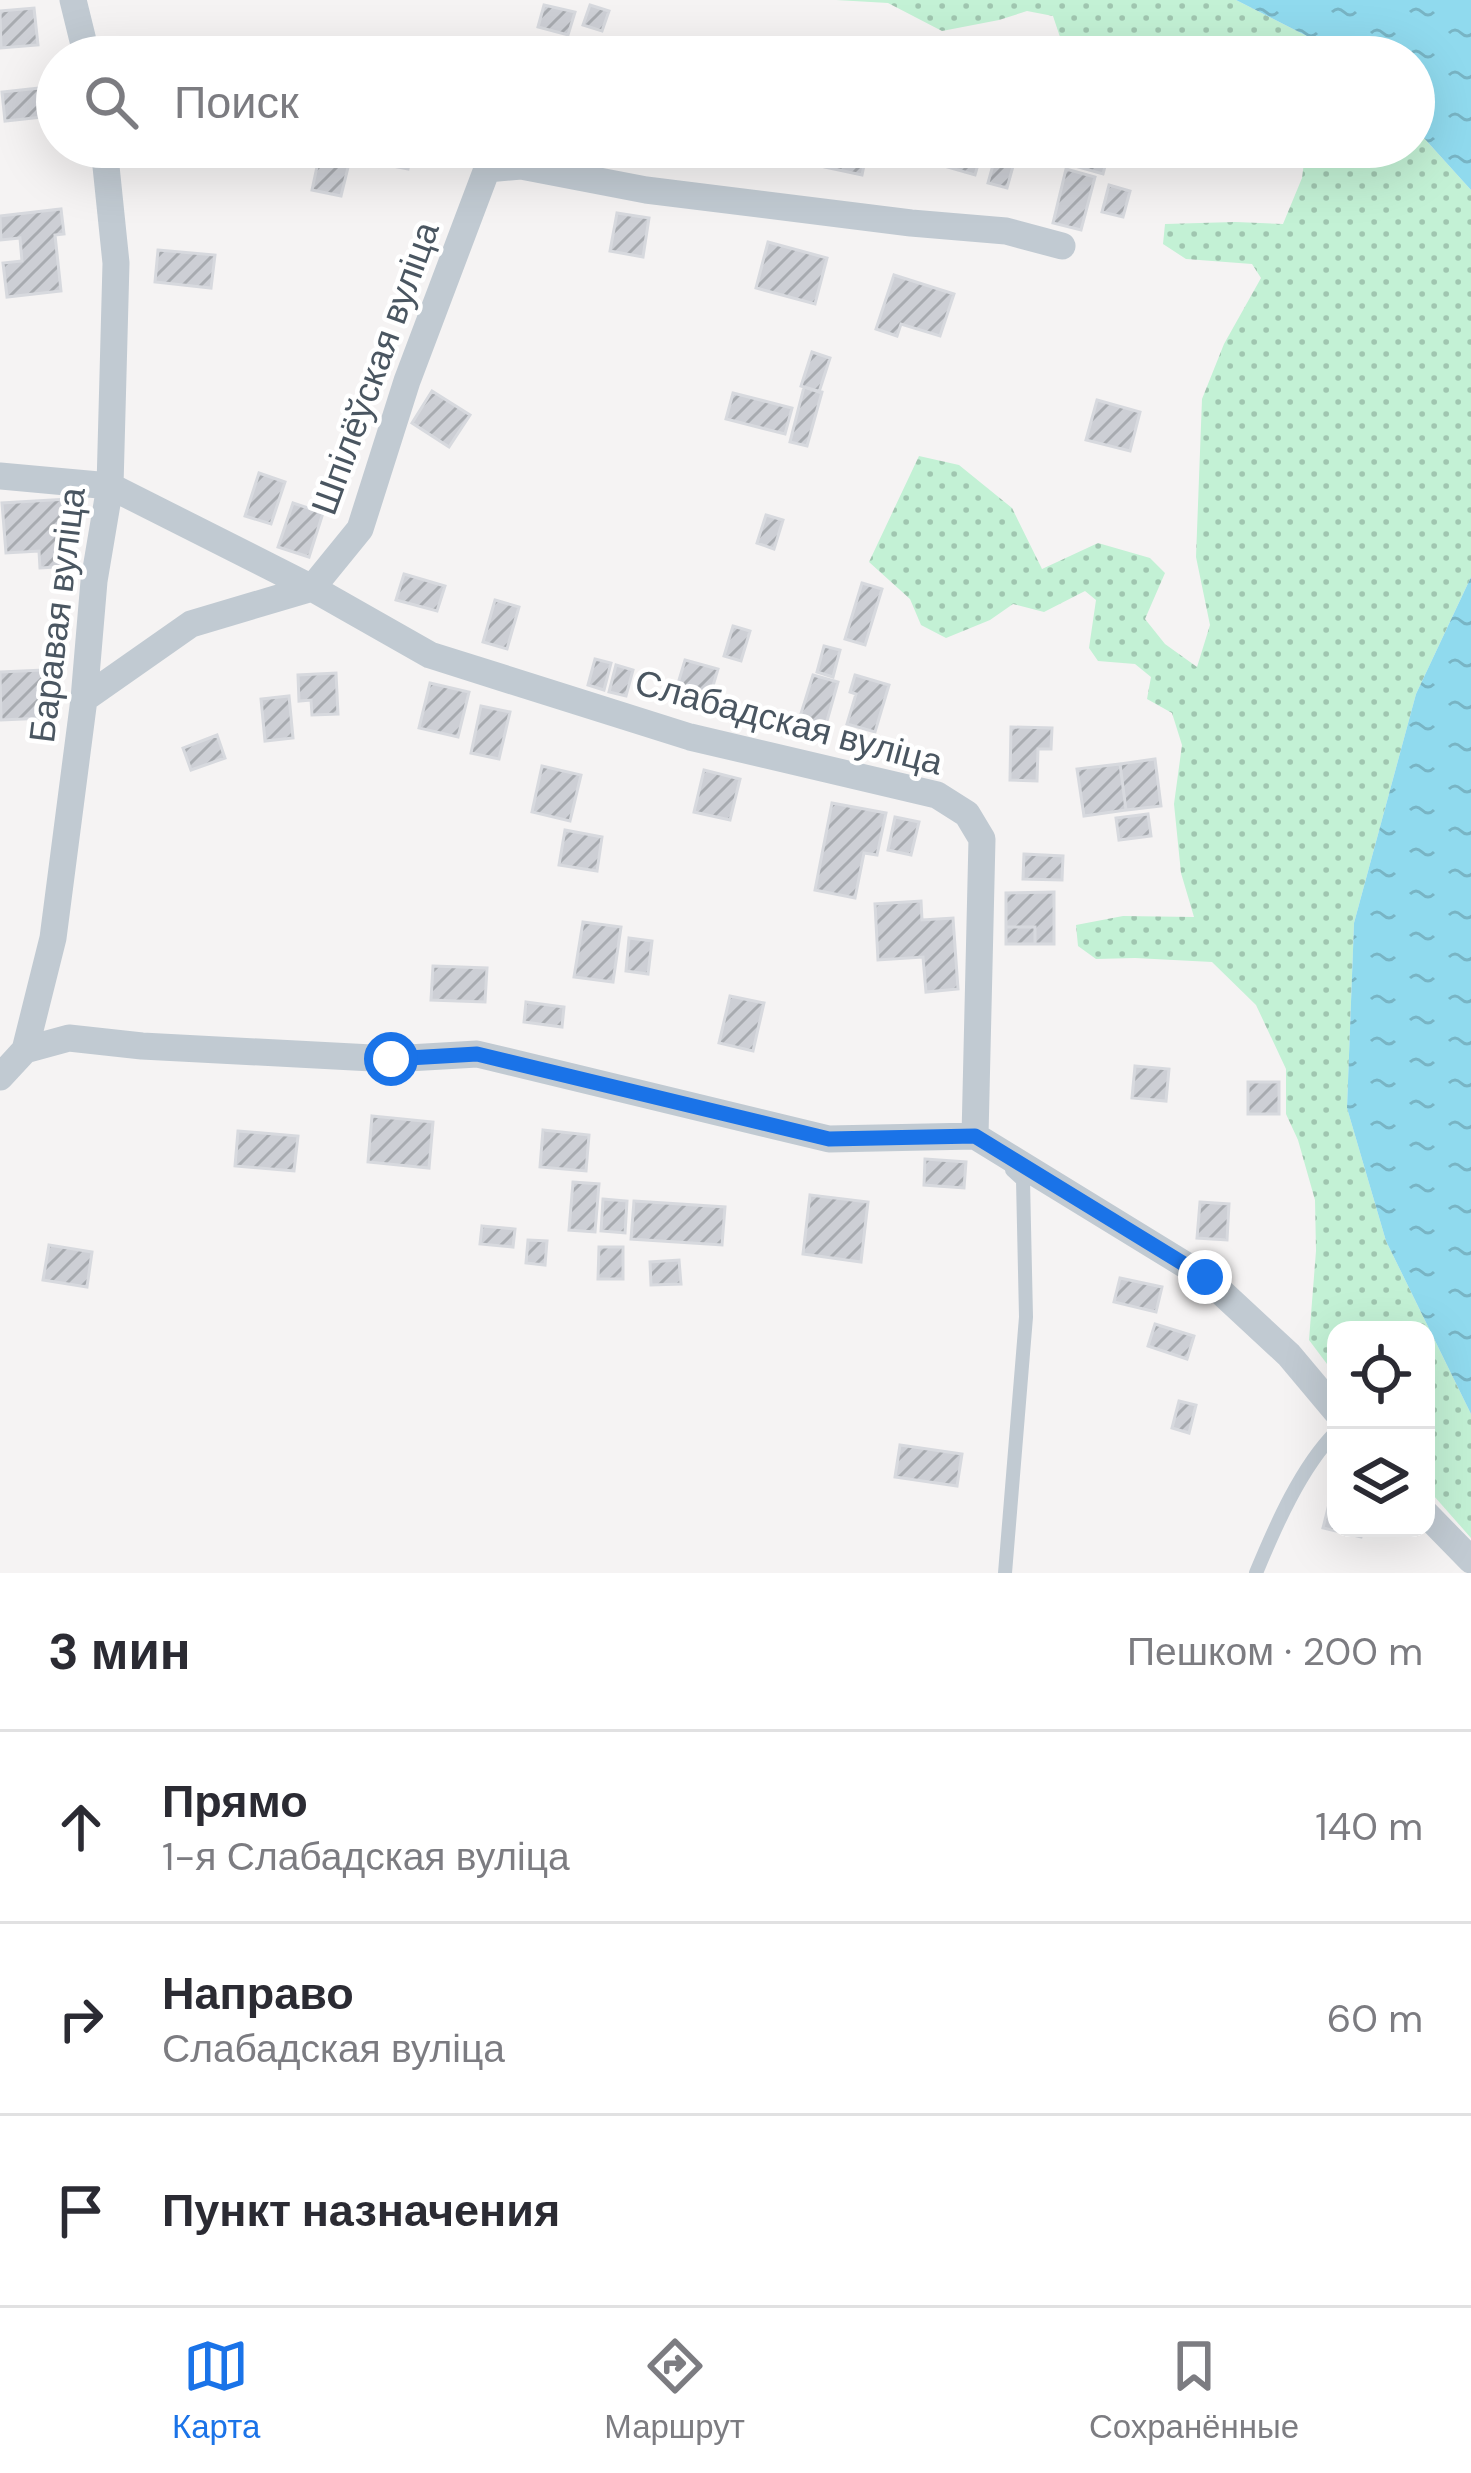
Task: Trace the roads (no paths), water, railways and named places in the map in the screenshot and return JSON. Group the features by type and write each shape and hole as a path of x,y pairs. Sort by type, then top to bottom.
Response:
{"street":[{"path":"73,0 82,36"},
{"name":"Баравая вуліца","path":"0,1077 25,1050 53,938 94,581 110,486 116,263 106,168"},
{"name":"Шпілёўская вуліца","path":"312,588 360,529 407,381 487,169 498,168"},
{"name":"Шпілёўская вуліца","path":"531,168 646,190 1006,231 1062,246"},
{"name":"Слабадская вуліца","path":"0,476 110,486 312,588 430,656 690,737 937,795 967,814 982,838 975,1136"},
{"path":"84,699 191,623 312,588"},
{"path":"25,1050 69,1038 391,1059 477,1054 829,1139 975,1136 1205,1277 1289,1355 1327,1400"},
{"path":"1435,1523 1471,1560"}],"lane":[{"path":"975,1136 1023,1180 1026,1317 1005,1573"},
{"path":"1256,1573 1271,1537 1327,1442"}],"water":[{"path":"1236,0 1471,0 1471,190 1435,150 1435,36 1307,36"},
{"path":"1471,577 1471,1414 1435,1341 1435,1321 1425,1321 1386,1241 1347,1108 1354,923 1416,694"}]}
